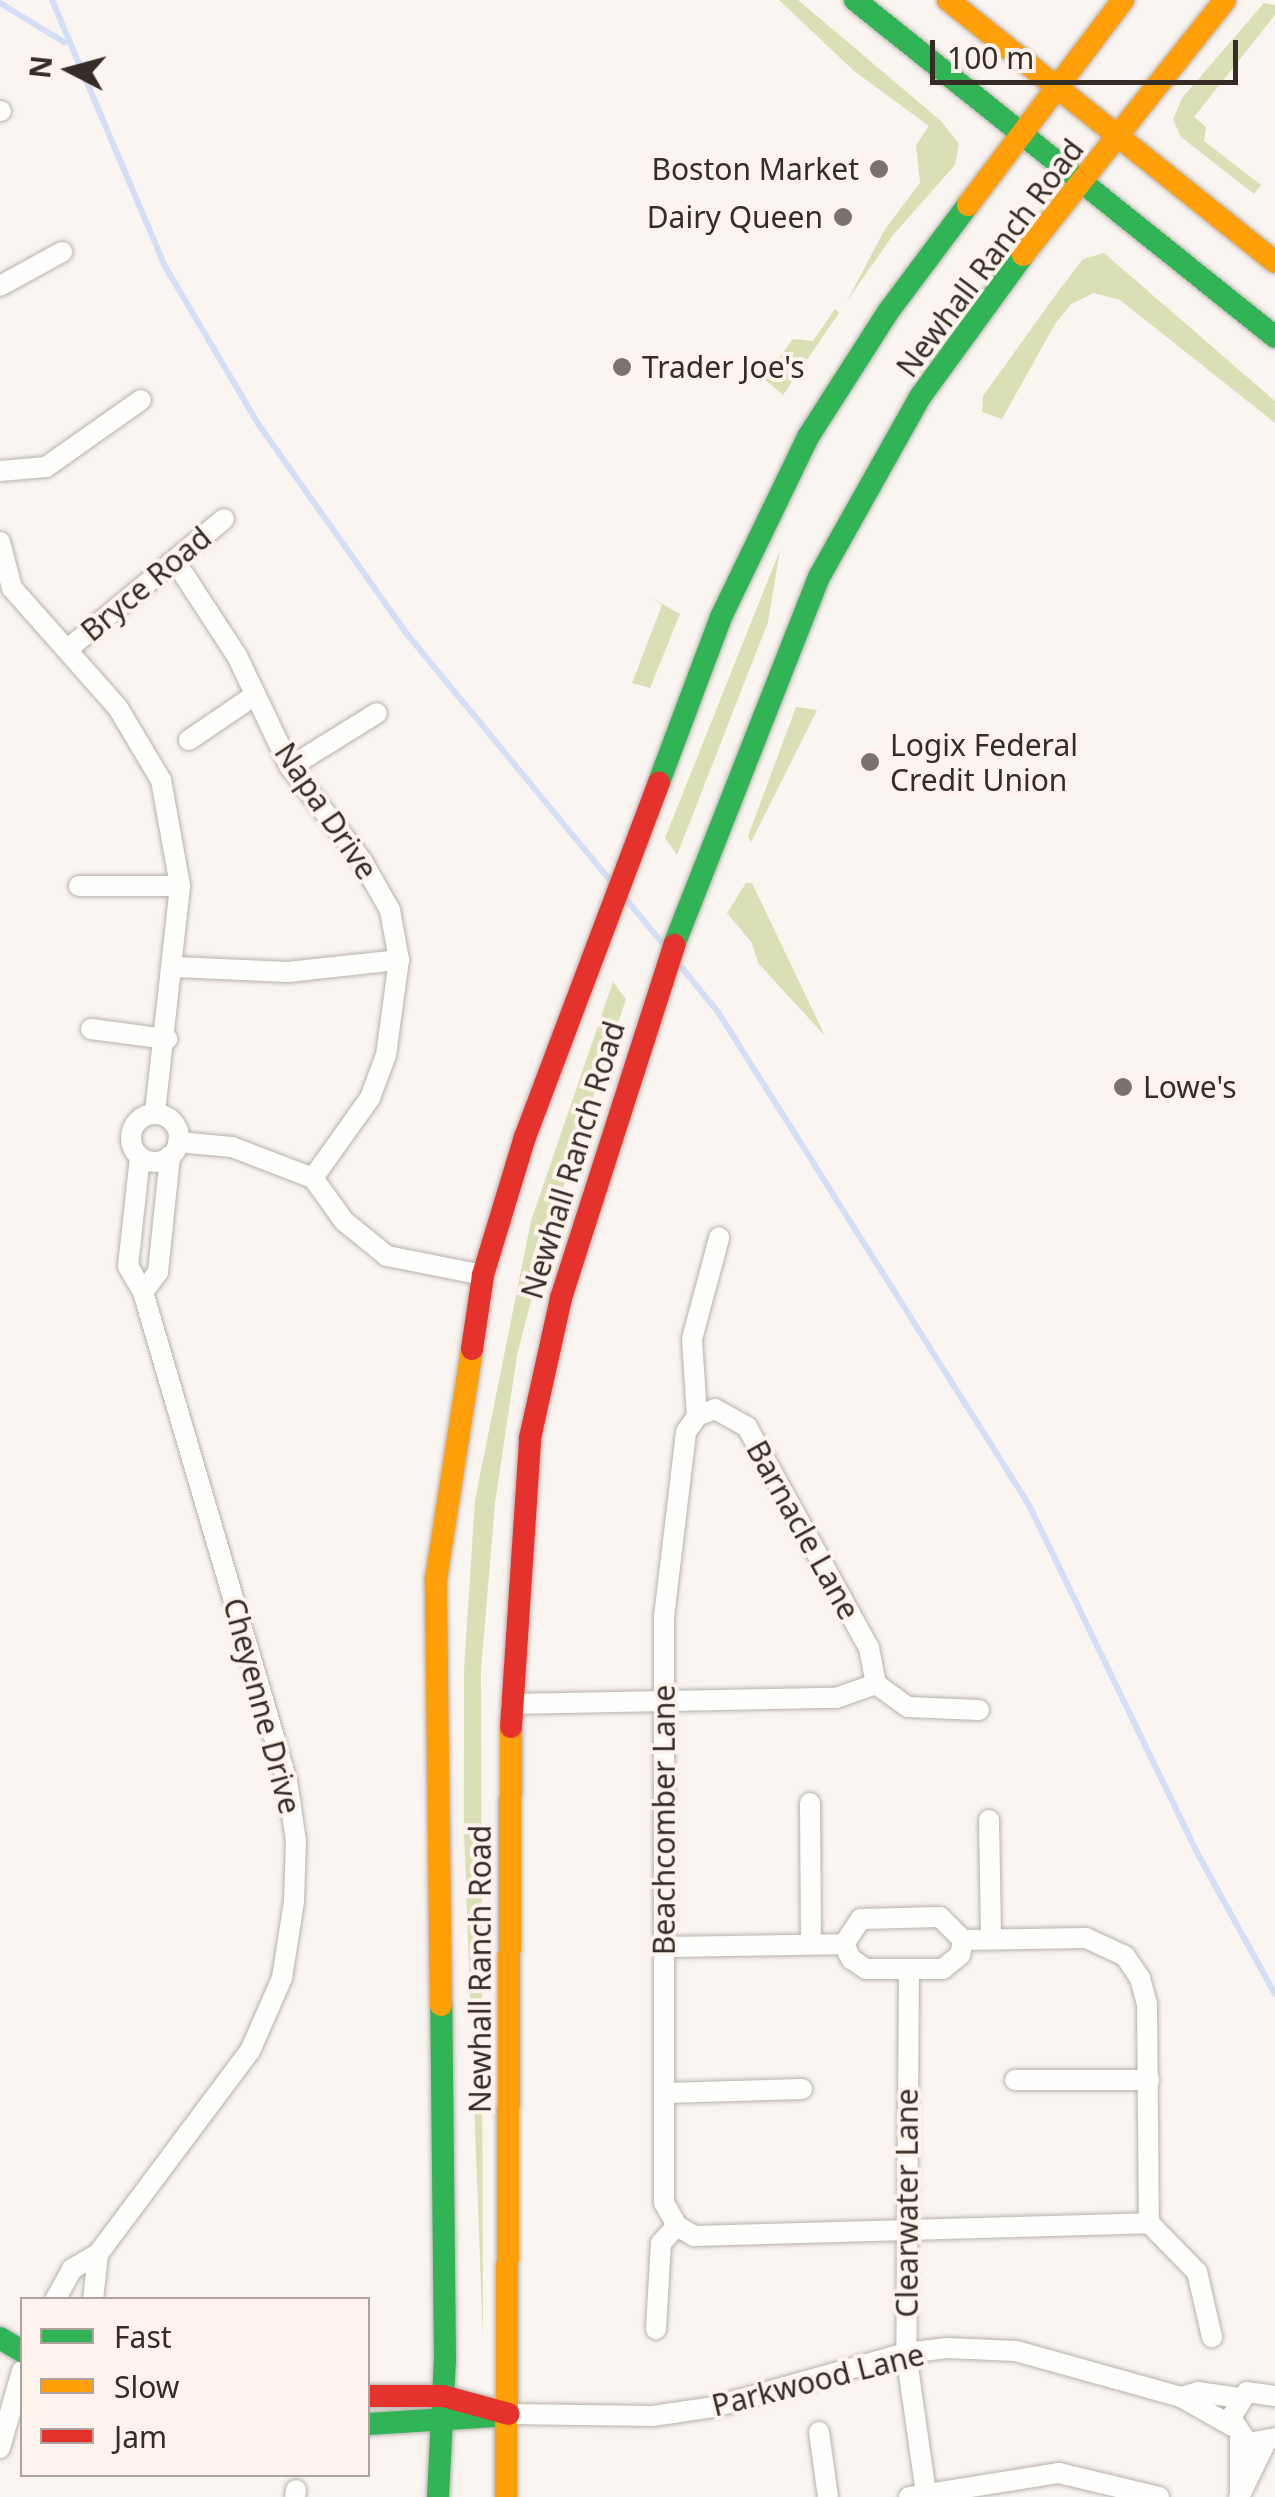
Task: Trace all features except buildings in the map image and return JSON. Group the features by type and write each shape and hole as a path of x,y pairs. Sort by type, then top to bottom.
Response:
{"main road":[{"path":"855,0 1087,180 1275,337"},
{"path":"948,0 1122,134 1275,262"},
{"name":"Newhall Ranch Road","path":"438,2497 443,2396 436,1579 454,1434 483,1275 525,1137 597,957 722,617 808,438 888,312 1020,130 1124,0"},
{"name":"Newhall Ranch Road","path":"506,2497 511,1704 530,1438 562,1298 644,1026 778,669 867,487 988,300 1087,180 1225,0"},
{"path":"370,2396 443,2396 509,2414"},
{"path":"370,2424 442,2424 509,2414"}],"street":[{"path":"0,286 62,252"},
{"path":"0,471 46,467 141,400"},
{"name":"Bryce Road","path":"68,649 176,564 224,519"},
{"path":"0,542 6,587 68,649 118,708 161,780 180,886 176,966 155,1114 132,1130 140,1156 155,1162 174,1149 232,1148 313,1178 344,1221 387,1256 483,1275"},
{"name":"Napa Drive","path":"176,564 255,694 290,767 372,878 390,910 399,960 397,1012 370,1098 313,1178"},
{"path":"189,740 255,694"},
{"path":"290,767 377,713"},
{"path":"79,886 180,886"},
{"path":"176,966 288,972 399,960"},
{"path":"91,1029 167,1039"},
{"path":"143,1292 158,1272 174,1149 175,1126 155,1114"},
{"name":"Cheyenne Drive","path":"57,2297 72,2270 98,2254 250,2051 282,1978 294,1901 296,1841 287,1781 143,1292 128,1266 140,1156"},
{"path":"697,1416 692,1338 719,1238"},
{"name":"Barnacle Lane","path":"697,1416 715,1410 747,1427 868,1648 876,1684"},
{"name":"Beachcomber Lane","path":"677,2226 664,2204 664,1701 672,1530 686,1432 697,1416"},
{"path":"511,1704 836,1698 876,1684 908,1707 979,1710"},
{"path":"810,1804 812,1944"},
{"path":"988,1820 991,1938"},
{"path":"844,1944 861,1919 940,1916 962,1940"},
{"path":"962,1940 1086,1938 1124,1956 1140,1978 1147,2004 1149,2223 1197,2272 1212,2337"},
{"path":"844,1944 851,1959 866,1969 943,1969 960,1955 962,1940"},
{"path":"663,1947 844,1944"},
{"name":"Clearwater Lane","path":"909,1970 906,2354 917,2496"},
{"path":"1015,2080 1149,2080"},
{"path":"666,2093 802,2088"},
{"path":"656,2328 661,2243 677,2226 694,2236 1149,2223"},
{"path":"93,2297 98,2254"},
{"name":"Parkwood Lane","path":"509,2414 653,2416 714,2408 906,2354 1016,2351 1181,2397 1236,2432 1270,2441"},
{"path":"2,2443 20,2379"},
{"name":"Parkwood Lane","path":"1181,2397 1198,2392 1239,2398 1256,2390 1275,2396"},
{"path":"1239,2398 1239,2496"},
{"path":"2,2443 20,2424"},
{"path":"819,2432 828,2497"},
{"path":"1239,2496 1270,2441"},
{"path":"917,2496 1009,2489 1059,2473 1158,2497"}],"green space":[{"path":"779,0 798,0 941,121 959,144 955,165 893,235 847,301 885,229 920,183 916,145 929,126 854,71"},
{"path":"1264,3 1275,5 1275,15 1194,117 1206,127 1204,141 1261,185 1254,194 1181,137 1173,119 1182,98"},
{"path":"1104,253 1275,401 1275,423 1120,300 1094,293 1071,304 1055,324 1002,419 982,412 983,396 1083,259"},
{"path":"835,309 839,313 783,395 764,379 793,339 813,341"},
{"path":"780,550 768,622 677,855 665,838"},
{"path":"648,596 680,614 650,688 632,683 662,605"},
{"path":"796,707 817,710 751,842 748,836"},
{"path":"746,883 752,883 825,1036 758,963 752,943 727,913"},
{"path":"613,982 626,999 550,1227 517,1355 495,1503 481,1669 483,2339 464,1832 464,1671 475,1500 531,1221"}],"waterway":[{"path":"52,0 166,268 259,425 407,634 610,880"},
{"path":"0,3 64,42"},
{"path":"624,897 664,945"},
{"path":"678,963 718,1012 1029,1505 1200,1858 1275,1994"}],"traffic: fast":[{"path":"855,0 1275,337"},
{"path":"659,782 721,617 808,437 888,312 968,205"},
{"path":"674,945 819,577 920,397 1023,255"},
{"path":"438,2497 445,2359 441,2005"},
{"path":"0,2338 20,2350"},
{"path":"370,2424 495,2416"}],"traffic: slow":[{"path":"948,0 1275,262"},
{"path":"968,205 1123,0"},
{"path":"1023,255 1225,0"},
{"path":"441,2005 436,1579 472,1349"},
{"path":"506,2497 511,1727"}],"traffic: jam":[{"path":"472,1349 483,1275 525,1137 659,782"},
{"path":"511,1727 530,1438 561,1298 674,945"},
{"path":"370,2396 443,2396 509,2414"}],"place":[{"name":"Boston Market","path":"879,169"},
{"name":"Dairy Queen","path":"843,217"},
{"name":"Trader Joe's","path":"622,367"},
{"name":"Logix Federal Credit Union","path":"870,762"},
{"name":"Lowe's","path":"1123,1087"}]}
